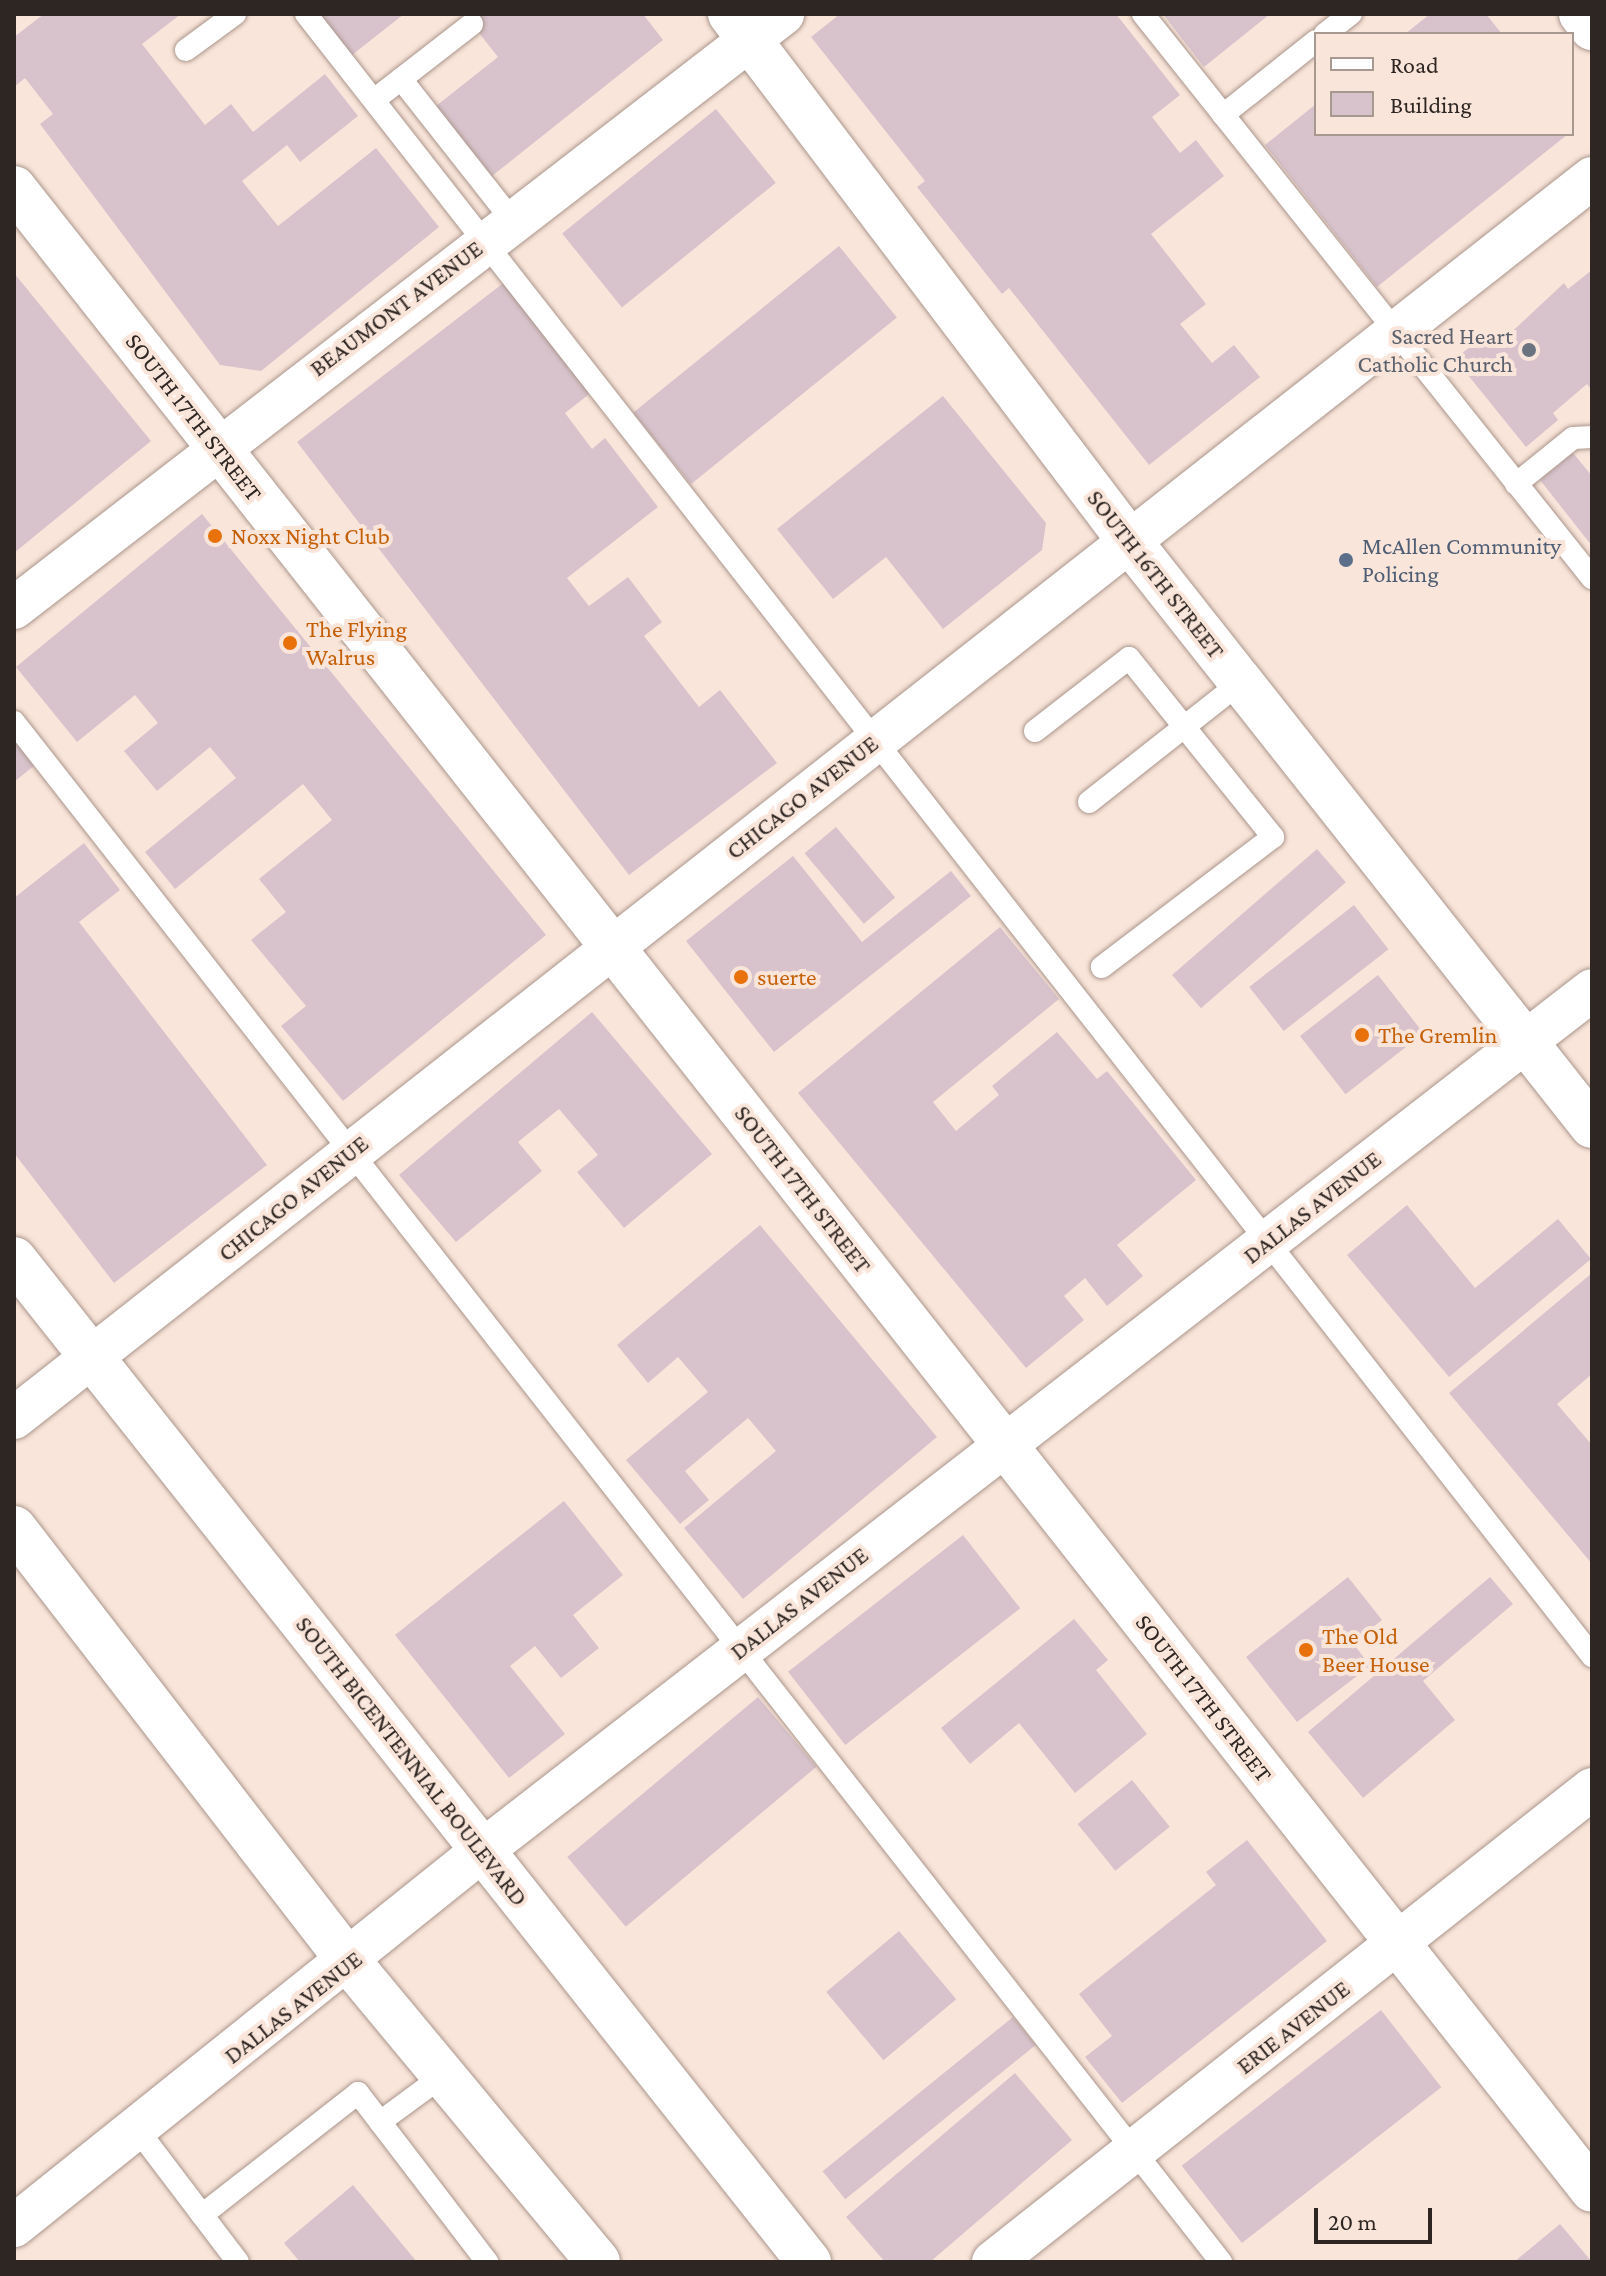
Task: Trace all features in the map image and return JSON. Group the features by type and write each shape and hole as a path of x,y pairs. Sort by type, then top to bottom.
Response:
{"street":[{"path":"1581,14 1592,28"},
{"name":"BEAUMONT AVENUE","path":"14,608 216,445 498,231 754,23"},
{"name":"SOUTH 16TH STREET","path":"754,23 1131,543 1592,1126"},
{"name":"CHICAGO AVENUE","path":"14,1418 1592,178"},
{"name":"SOUTH 17TH STREET","path":"14,188 1592,2190"},
{"name":"DALLAS AVENUE","path":"14,2226 350,1963 483,1850 1003,1443 1592,990"},
{"name":"SOUTH BICENTENNIAL BOULEVARD","path":"14,1259 809,2262"},
{"path":"14,1528 350,1963 598,2262"},
{"name":"ERIE AVENUE","path":"993,2262 1592,1789"}],"lane":[{"path":"186,50 235,14"},
{"path":"306,14 374,100 498,231"},
{"path":"1143,14 1592,578"},
{"path":"1328,32 1351,14"},
{"path":"374,100 472,24"},
{"path":"1223,115 1314,43"},
{"path":"401,79 498,231 873,742 1592,1656"},
{"path":"1516,484 1573,438 1592,437"},
{"path":"1035,731 1129,658 1273,837 1102,967"},
{"path":"1089,802 1241,682"},
{"path":"14,722 354,1149 1221,2262"},
{"path":"380,2122 444,2075"},
{"path":"202,2215 358,2093 487,2262"},
{"path":"137,2129 238,2262"}],"building":[{"path":"44,14 181,14 142,44 205,125 231,104 253,132 325,74 358,116 300,162 287,145 242,181 278,226 376,148 439,227 261,371 220,365 40,124 53,114 25,78 14,87 14,37"},
{"path":"320,14 404,14 352,55"},
{"path":"464,14 643,14 663,40 492,176 436,106 498,57"},
{"path":"840,14 1116,14 1180,95 1152,117 1180,153 1196,140 1224,176 1151,234 1206,304 1180,324 1212,363 1234,345 1260,377 1149,465 1009,288 1002,294 917,187 925,181 811,37"},
{"path":"1163,14 1270,14 1204,67"},
{"path":"1430,14 1486,14 1500,32 1408,32"},
{"path":"1314,106 1314,136 1566,136 1377,287 1265,145"},
{"path":"716,109 776,183 622,307 562,234"},
{"path":"839,246 897,317 691,484 633,413"},
{"name":"Sacred Heart Catholic Church","path":"1592,270 1592,390 1587,384 1553,413 1558,420 1526,447 1455,359 1491,330 1501,342 1564,283 1568,289"},
{"path":"14,273 151,441 14,553"},
{"path":"506,281 592,392 565,413 592,449 605,438 658,507 567,578 589,606 628,577 662,622 644,636 699,707 720,690 777,763 629,875 297,442"},
{"path":"943,396 1046,523 1042,550 943,629 886,557 833,599 777,529"},
{"path":"1573,453 1592,476 1592,546 1540,480"},
{"path":"202,514 546,935 343,1101 281,1026 306,1006 251,940 286,912 259,879 332,820 303,784 175,889 145,852 236,778 210,747 157,791 124,751 158,723 135,695 77,742 16,667"},
{"path":"14,739 35,765 14,782"},
{"path":"836,827 895,897 864,924 805,853"},
{"path":"84,843 120,890 79,922 267,1165 114,1283 14,1153 14,898"},
{"path":"1317,849 1346,882 1201,1008 1172,975"},
{"path":"793,856 862,942 951,871 971,896 774,1052 686,941"},
{"path":"1354,905 1388,949 1284,1031 1249,987"},
{"path":"1000,927 1059,999 933,1102 956,1131 999,1095 992,1086 1057,1032 1097,1079 1107,1071 1196,1180 1117,1245 1143,1276 1107,1306 1085,1278 1064,1296 1084,1320 1026,1368 798,1093"},
{"name":"The Gremlin","path":"1378,975 1424,1033 1346,1094 1300,1036"},
{"path":"592,1012 712,1154 624,1228 577,1172 598,1155 559,1109 518,1142 542,1171 456,1242 399,1175"},
{"path":"1407,1205 1475,1288 1558,1219 1591,1259 1449,1377 1347,1255"},
{"path":"760,1225 937,1437 743,1599 684,1528 776,1451 748,1418 685,1471 709,1500 680,1524 626,1460 708,1392 678,1357 648,1383 617,1345"},
{"path":"1592,1273 1592,1374 1557,1404 1592,1445 1592,1564 1449,1393"},
{"path":"564,1501 623,1575 573,1615 599,1648 561,1678 535,1646 510,1666 565,1734 509,1778 395,1635"},
{"path":"963,1535 1020,1608 845,1745 788,1672"},
{"name":"The Old Beer House","path":"1348,1577 1382,1620 1353,1643 1370,1666 1297,1722 1246,1657"},
{"path":"1490,1577 1513,1604 1423,1681 1455,1720 1363,1798 1308,1732"},
{"path":"1074,1619 1108,1660 1096,1670 1147,1734 1075,1793 1019,1723 970,1764 941,1728"},
{"path":"758,1697 816,1767 626,1927 567,1857"},
{"path":"1132,1780 1170,1827 1115,1871 1078,1824"},
{"path":"1247,1840 1327,1941 1122,2103 1085,2057 1112,2036 1079,1994 1216,1885 1206,1872"},
{"path":"899,1931 956,1999 883,2060 826,1992"},
{"path":"1381,2010 1441,2087 1242,2243 1182,2166"},
{"path":"1013,2017 1036,2045 845,2199 823,2171"},
{"path":"1015,2073 1072,2140 930,2262 885,2262 846,2217"},
{"path":"353,2185 417,2262 300,2262 284,2243"},
{"path":"1560,2224 1592,2262 1514,2262"}],"place":[{"name":"Sacred Heart Catholic Church","path":"1529,350"},
{"name":"Noxx Night Club","path":"215,536"},
{"name":"McAllen Community Policing","path":"1346,560"},
{"name":"The Flying Walrus","path":"290,643"},
{"name":"suerte","path":"741,977"},
{"name":"The Gremlin","path":"1362,1035"},
{"name":"The Old Beer House","path":"1306,1650"}]}
